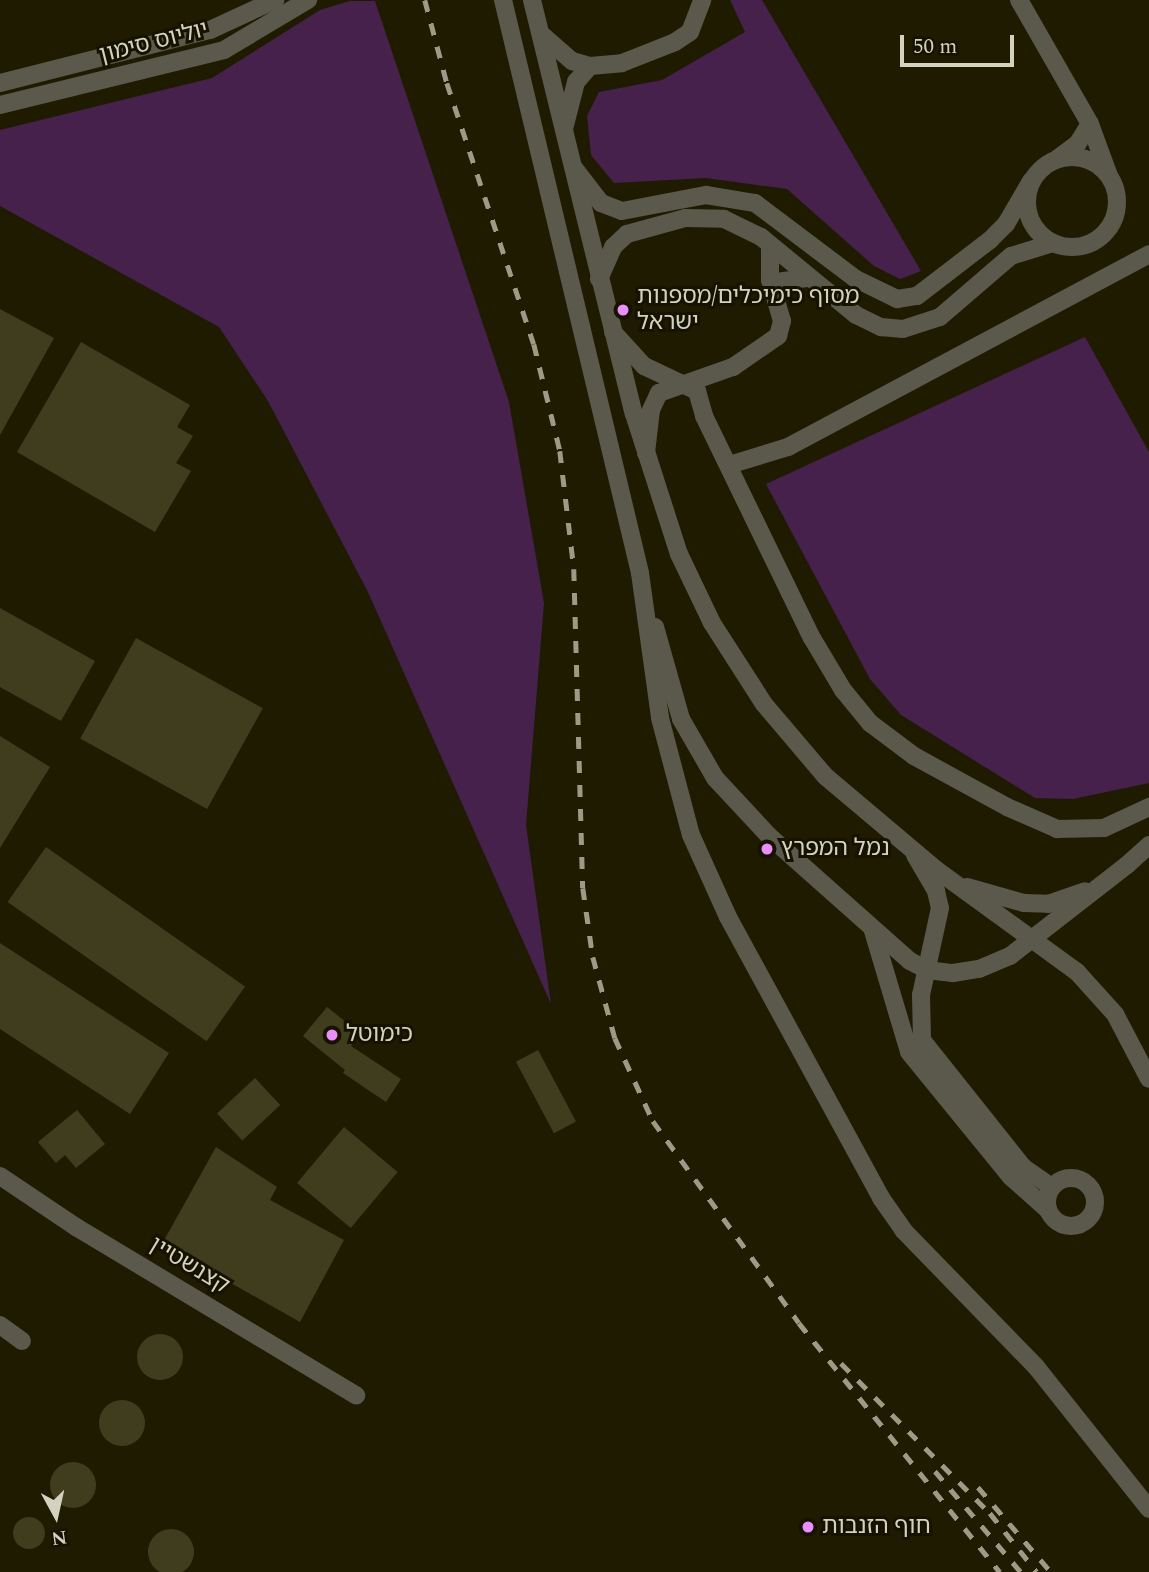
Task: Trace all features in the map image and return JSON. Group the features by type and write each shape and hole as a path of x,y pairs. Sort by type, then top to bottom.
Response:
{"street":[{"name":"יוליוס סימון","path":"0,83 210,30 275,0"},
{"name":"יוליוס סימון","path":"0,105 224,50 308,0"},
{"path":"503,0 640,573 681,719 703,762 731,798 873,931 927,970 979,969 1035,941 1149,845"},
{"path":"532,0 611,330 646,453 679,554 740,670 825,776 912,851 1098,991 1129,1035 1149,1079"},
{"path":"541,33 558,52 590,66 622,63 676,42 690,32 702,0"},
{"path":"599,279 613,247 627,234 685,218 724,219 771,245 856,315 881,327 903,329 940,317 1010,256 1054,243 1082,246 1106,231 1116,206 1109,176 1090,124 1019,0"},
{"path":"564,129 572,91 590,66"},
{"path":"572,163 601,203 622,211 706,195 755,203 856,279 897,299 917,296 990,240 1006,225 1031,181 1078,143 1090,124"},
{"path":"1054,161 1084,159 1109,176"},
{"path":"1031,181 1028,211 1037,230 1054,243"},
{"path":"646,453 654,399 667,388 691,386 733,367 778,337 782,321 773,291 771,245"},
{"path":"729,465 788,447 1149,254"},
{"path":"773,291 783,281 809,278"},
{"path":"611,330 644,366 697,391 729,465 812,638 843,690 870,723 925,762 1007,807 1057,829 1104,828 1149,807"},
{"path":"640,573 660,718 676,790 713,886 881,1198 904,1230 1037,1368 1149,1509"},
{"path":"912,851 936,891 940,908 919,1018 928,1053 1023,1167 1052,1187"},
{"path":"955,884 1024,903 1048,904 1065,901 1127,865"},
{"path":"873,931 885,962 895,1017 909,1052 1011,1177 1048,1210 1056,1221 1071,1226 1086,1220 1094,1208 1094,1194 1079,1179 1064,1179 1052,1187 1048,1210"},
{"name":"קצנשטיין","path":"0,1176 76,1227 356,1395"},
{"path":"0,1325 22,1341"}],"shaded area":[{"path":"730,0 762,0 921,271 900,279 874,266 787,189 706,178 614,183 591,155 587,116 599,92 662,80 745,32"},
{"path":"350,1 375,1 509,402 544,603 526,825 551,1004 368,592 268,401 219,327 0,206 0,130 212,78 320,10"},
{"path":"1085,337 1149,452 1149,783 1073,799 1035,798 901,715 870,679 766,484"}],"building":[{"path":"0,309 54,338 0,435"},
{"path":"81,342 190,405 177,427 193,436 176,463 191,471 155,532 17,452"},
{"path":"0,608 95,661 61,721 0,687"},
{"path":"136,638 263,708 207,809 80,739"},
{"path":"0,736 50,767 0,848"},
{"path":"46,847 245,986 207,1041 8,902"},
{"path":"0,943 169,1053 130,1114 0,1029"},
{"path":"327,1007 361,1034 351,1046 401,1079 386,1102 343,1073 345,1070 303,1036"},
{"path":"538,1050 576,1122 554,1133 516,1062"},
{"path":"255,1078 280,1105 242,1141 217,1113"},
{"path":"77,1110 105,1144 76,1168 65,1155 56,1163 38,1142"},
{"path":"344,1127 398,1172 351,1228 297,1183"},
{"path":"216,1147 277,1187 270,1200 344,1240 300,1322 162,1244"},
{"path":"160,1334 177,1340 183,1357 177,1374 160,1380 143,1374 137,1357 143,1340"},
{"path":"122,1400 139,1406 145,1423 139,1440 122,1446 105,1440 99,1423 105,1406"},
{"path":"73,1462 90,1468 96,1485 90,1502 73,1508 56,1502 50,1485 56,1468"},
{"path":"29,1517 40,1522 45,1533 40,1544 29,1549 18,1544 13,1533 18,1522"},
{"path":"171,1529 187,1536 194,1552 187,1568 171,1575 155,1568 148,1552 155,1536"}],"railway":[{"path":"425,0 447,83 534,344 560,451 574,569 583,888 593,957 615,1038 653,1121 799,1323 1000,1572"},
{"path":"841,1363 990,1513 1037,1572"},
{"path":"935,1471 1021,1572"},
{"path":"978,1487 1051,1572"}],"place":[{"name":"מסוף כימיכלים/מספנות ישראל","path":"623,310"},
{"name":"נמל המפרץ","path":"767,849"},
{"name":"כימוטל","path":"332,1035"},
{"name":"חוף הזנבות","path":"808,1527"}]}
